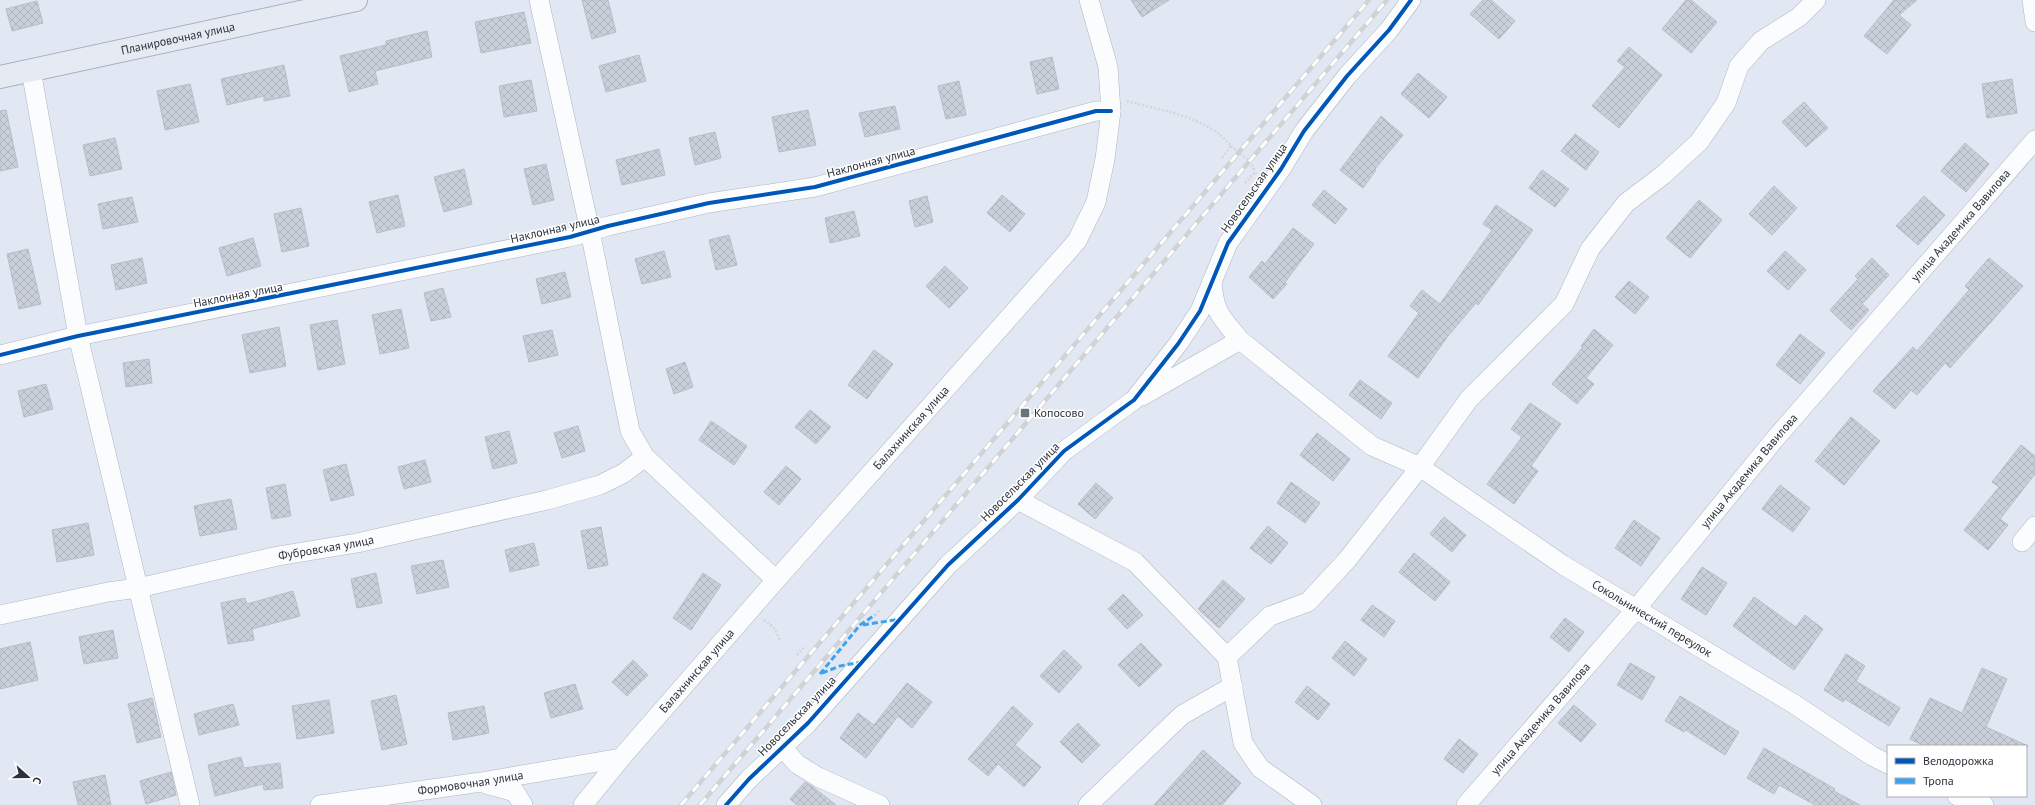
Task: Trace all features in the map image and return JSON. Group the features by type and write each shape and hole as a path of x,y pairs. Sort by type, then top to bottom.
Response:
{"main road":[{"name":"Планировочная улица","path":"0,77 356,0"}],"street":[{"path":"539,0 590,231 630,431 645,457 776,580"},
{"name":"Балахнинская улица","path":"583,805 621,758 776,580 1078,241 1096,202 1105,159 1111,103 1108,67 1089,0"},
{"name":"Новосельская улица","path":"726,805 749,779 808,723 948,565 1018,500 1064,451 1134,400 1178,344 1200,311 1228,243 1281,169 1304,131 1347,76 1389,30 1411,0"},
{"path":"1227,657 1270,616 1308,602 1347,560 1420,467 1470,398 1564,304 1590,249 1626,203 1663,175 1699,142 1726,103 1739,66 1761,41 1799,17 1816,0"},
{"path":"2032,0 2035,22"},
{"path":"31,70 78,336 190,805"},
{"name":"Наклонная улица","path":"0,355 78,336 334,286 570,237 709,203 815,187 1096,110 1111,103"},
{"name":"улица Академика Вавилова","path":"1466,805 1636,609 1774,440 2035,140"},
{"name":"Сокольнический переулок","path":"1212,279 1214,302 1222,319 1240,340 1372,446 1420,467 1563,565 1794,704 1872,756 1887,764"},
{"path":"1134,400 1240,340"},
{"name":"Фубровская улица","path":"0,615 108,592 138,588 278,556 357,543 547,500 600,485 624,473 645,457"},
{"path":"1018,500 1135,562 1227,657 1243,743 1260,768 1312,805"},
{"path":"2022,542 2035,526"},
{"path":"1088,805 1182,715 1233,686"},
{"path":"782,747 802,768 818,777 880,805"},
{"name":"Формовочная улица","path":"320,805 481,782 621,758"},
{"path":"481,782 515,792 523,805"},
{"path":"1960,797 1984,805"}],"path":[{"path":"1111,103 1197,120 1223,136 1232,146 1250,161 1255,172"},
{"path":"1222,158 1232,146"},
{"path":"1245,184 1248,180"},
{"path":"752,609 774,628 781,642"},
{"path":"875,615 880,610"},
{"path":"796,655 804,647"}],"building":[{"path":"582,0 608,0 616,32 592,39"},
{"path":"1131,0 1169,0 1142,17"},
{"path":"1483,0 1491,0 1515,21 1499,39 1470,14"},
{"path":"1686,0 1691,0 1717,22 1691,53 1662,29"},
{"path":"1894,0 1917,0 1899,15 1911,25 1887,54 1864,36"},
{"path":"37,1 43,23 12,31 6,9"},
{"path":"524,12 531,43 481,53 475,22"},
{"path":"427,31 432,57 375,71 378,84 349,92 340,56 386,45 386,41"},
{"path":"1629,47 1662,75 1619,128 1592,106 1625,67 1617,61"},
{"path":"639,55 646,81 606,92 599,66"},
{"path":"1052,57 1059,89 1037,94 1030,62"},
{"path":"284,65 290,96 264,101 264,96 227,105 221,79"},
{"path":"1418,73 1447,97 1429,118 1401,94"},
{"path":"2012,79 2017,113 1987,118 1982,84"},
{"path":"531,80 537,111 504,117 499,86"},
{"path":"959,81 966,115 946,119 938,86"},
{"path":"190,84 199,122 165,130 157,91"},
{"path":"1804,102 1828,128 1806,147 1782,122"},
{"path":"895,106 900,129 865,137 859,113"},
{"path":"6,110 18,167 0,171 0,111"},
{"path":"808,110 816,145 779,152 772,117"},
{"path":"1381,116 1403,135 1375,169 1376,170 1363,188 1340,170"},
{"path":"715,132 721,158 695,165 689,138"},
{"path":"1575,134 1599,152 1586,170 1561,151"},
{"path":"115,138 122,169 90,176 83,145"},
{"path":"1965,143 1989,164 1966,192 1941,171"},
{"path":"659,149 665,175 622,185 616,160"},
{"path":"546,164 554,200 533,205 524,169"},
{"path":"464,169 472,204 444,212 434,177"},
{"path":"1542,170 1569,189 1555,207 1529,188"},
{"path":"1774,186 1797,208 1772,235 1749,214"},
{"path":"1324,190 1347,209 1335,224 1312,205"},
{"path":"398,195 405,226 377,233 369,202"},
{"path":"1002,195 1025,214 1010,232 987,213"},
{"path":"927,196 933,222 915,227 909,201"},
{"path":"1924,196 1945,215 1918,245 1896,226"},
{"path":"132,197 138,222 103,229 98,204"},
{"path":"1699,200 1722,220 1690,258 1666,238"},
{"path":"1496,205 1533,230 1478,305 1476,303 1448,336 1418,378 1388,356 1419,313 1410,306 1422,290 1440,304 1492,230 1483,224"},
{"path":"301,208 309,246 282,252 274,214"},
{"path":"854,211 860,236 830,243 825,218"},
{"path":"1293,228 1314,244 1285,282 1287,284 1273,299 1249,277 1262,261 1265,264"},
{"path":"729,235 737,265 716,270 709,240"},
{"path":"253,238 261,266 227,276 219,248"},
{"path":"28,249 41,304 19,309 7,254"},
{"path":"664,251 671,277 642,284 635,259"},
{"path":"1785,251 1806,270 1788,290 1767,271"},
{"path":"142,258 147,283 116,290 111,265"},
{"path":"1872,258 1889,275 1862,304 1869,310 1851,330 1830,310 1858,279 1855,276"},
{"path":"1989,258 2023,286 1950,368 1945,363 1917,395 1911,390 1895,409 1873,391 1913,347 1917,351 1969,290 1965,286"},
{"path":"945,266 968,288 949,308 926,286"},
{"path":"565,272 571,297 542,304 536,279"},
{"path":"1629,281 1649,297 1635,314 1615,297"},
{"path":"443,288 451,317 431,321 424,293"},
{"path":"401,309 409,348 380,354 372,315"},
{"path":"337,320 345,364 318,370 310,325"},
{"path":"279,327 286,366 250,373 242,335"},
{"path":"1594,329 1613,345 1586,378 1594,384 1577,404 1552,384 1583,347 1581,346"},
{"path":"552,330 558,355 529,362 523,336"},
{"path":"1800,334 1825,353 1800,384 1776,365"},
{"path":"874,350 893,364 867,399 848,385"},
{"path":"149,359 152,383 126,387 123,363"},
{"path":"685,362 693,387 674,394 666,369"},
{"path":"1360,380 1392,403 1381,419 1349,395"},
{"path":"46,384 53,409 24,417 18,391"},
{"path":"1530,403 1561,424 1531,466 1538,471 1514,504 1487,484 1522,437 1511,429"},
{"path":"810,410 831,427 816,444 795,427"},
{"path":"1851,417 1880,441 1844,485 1815,461"},
{"path":"711,421 747,446 734,465 699,440"},
{"path":"578,426 585,451 562,458 554,433"},
{"path":"509,431 517,463 493,469 485,437"},
{"path":"1317,433 1350,459 1333,481 1300,455"},
{"path":"2021,445 2035,456 2035,474 2000,519 2008,525 1988,550 1964,530 1999,487 1992,482"},
{"path":"425,460 431,482 404,489 398,467"},
{"path":"346,464 354,495 331,501 323,470"},
{"path":"786,466 801,479 779,505 764,492"},
{"path":"1291,482 1320,503 1305,523 1277,503"},
{"path":"1096,483 1113,498 1095,519 1078,504"},
{"path":"285,484 291,516 272,519 266,488"},
{"path":"1780,485 1810,508 1793,532 1762,509"},
{"path":"231,499 237,529 200,536 194,506"},
{"path":"1444,517 1466,535 1452,552 1430,534"},
{"path":"1634,520 1660,538 1641,566 1615,548"},
{"path":"88,523 94,555 57,562 52,530"},
{"path":"1268,526 1288,543 1271,564 1250,548"},
{"path":"601,527 608,565 588,569 581,531"},
{"path":"534,543 539,565 510,572 505,550"},
{"path":"1414,553 1450,582 1435,601 1399,572"},
{"path":"443,560 449,587 417,594 411,566"},
{"path":"1702,567 1727,583 1706,615 1681,599"},
{"path":"376,573 382,603 357,608 351,579"},
{"path":"703,573 721,585 691,630 673,618"},
{"path":"1223,580 1245,599 1219,628 1198,609"},
{"path":"293,591 300,616 252,629 254,640 228,644 221,603 245,598 247,604"},
{"path":"1123,594 1143,615 1127,629 1108,609"},
{"path":"1754,597 1796,627 1805,615 1823,629 1794,670 1733,626"},
{"path":"1372,605 1395,621 1384,637 1361,620"},
{"path":"1565,618 1584,632 1569,652 1550,637"},
{"path":"113,630 118,658 84,664 79,637"},
{"path":"1345,641 1367,659 1354,676 1332,658"},
{"path":"30,642 38,680 0,689 0,649"},
{"path":"1141,643 1162,665 1139,687 1118,665"},
{"path":"1064,650 1082,667 1059,693 1040,676"},
{"path":"1846,654 1865,666 1856,681 1900,708 1889,726 1845,699 1843,702 1824,690"},
{"path":"633,660 648,675 627,696 612,682"},
{"path":"1630,663 1655,677 1642,700 1617,685"},
{"path":"1982,668 2007,679 1986,727 2026,745 1922,745 1910,739 1930,698 1962,713"},
{"path":"907,683 932,702 912,728 898,716 866,758 840,738 858,713 874,725"},
{"path":"575,684 583,709 551,718 544,693"},
{"path":"1307,686 1330,704 1318,720 1295,702"},
{"path":"396,695 407,744 382,750 371,701"},
{"path":"1680,696 1739,732 1725,755 1686,730 1684,732 1665,721"},
{"path":"152,698 161,737 137,743 128,704"},
{"path":"329,700 334,733 297,739 292,706"},
{"path":"233,704 239,725 199,735 194,714"},
{"path":"1574,705 1596,724 1581,742 1558,723"},
{"path":"484,706 489,733 453,740 448,713"},
{"path":"1013,706 1033,724 1015,745 1041,767 1024,787 998,764 988,776 968,759"},
{"path":"1078,723 1100,745 1082,763 1060,742"},
{"path":"1459,739 1478,754 1463,773 1444,759"},
{"path":"1764,748 1835,789 1834,791 1860,805 1815,805 1779,785 1774,794 1747,778"},
{"path":"1203,750 1241,783 1222,805 1154,805"},
{"path":"241,757 244,768 280,763 283,788 264,790 263,784 215,796 208,765"},
{"path":"171,772 176,795 146,804 140,781"},
{"path":"105,775 111,805 78,805 73,782"},
{"path":"805,782 836,805 797,805 790,799"}],"railway":[{"path":"681,805 1369,0"},
{"path":"700,805 1387,0"}],"marked path":[{"path":"820,674 860,625 875,615"},
{"path":"863,625 900,619"},
{"path":"822,673 840,666 861,662"}],"cycle path":[{"path":"726,805 749,779 808,723 948,565 1018,500 1064,451 1134,400 1178,344 1200,311 1228,243 1281,169 1304,131 1347,76 1389,30 1411,0"},
{"path":"0,355 78,336 570,237 608,226 709,203 815,187 1096,111 1111,111"}],"place":[{"name":"Копосово","path":"1025,413"}]}
